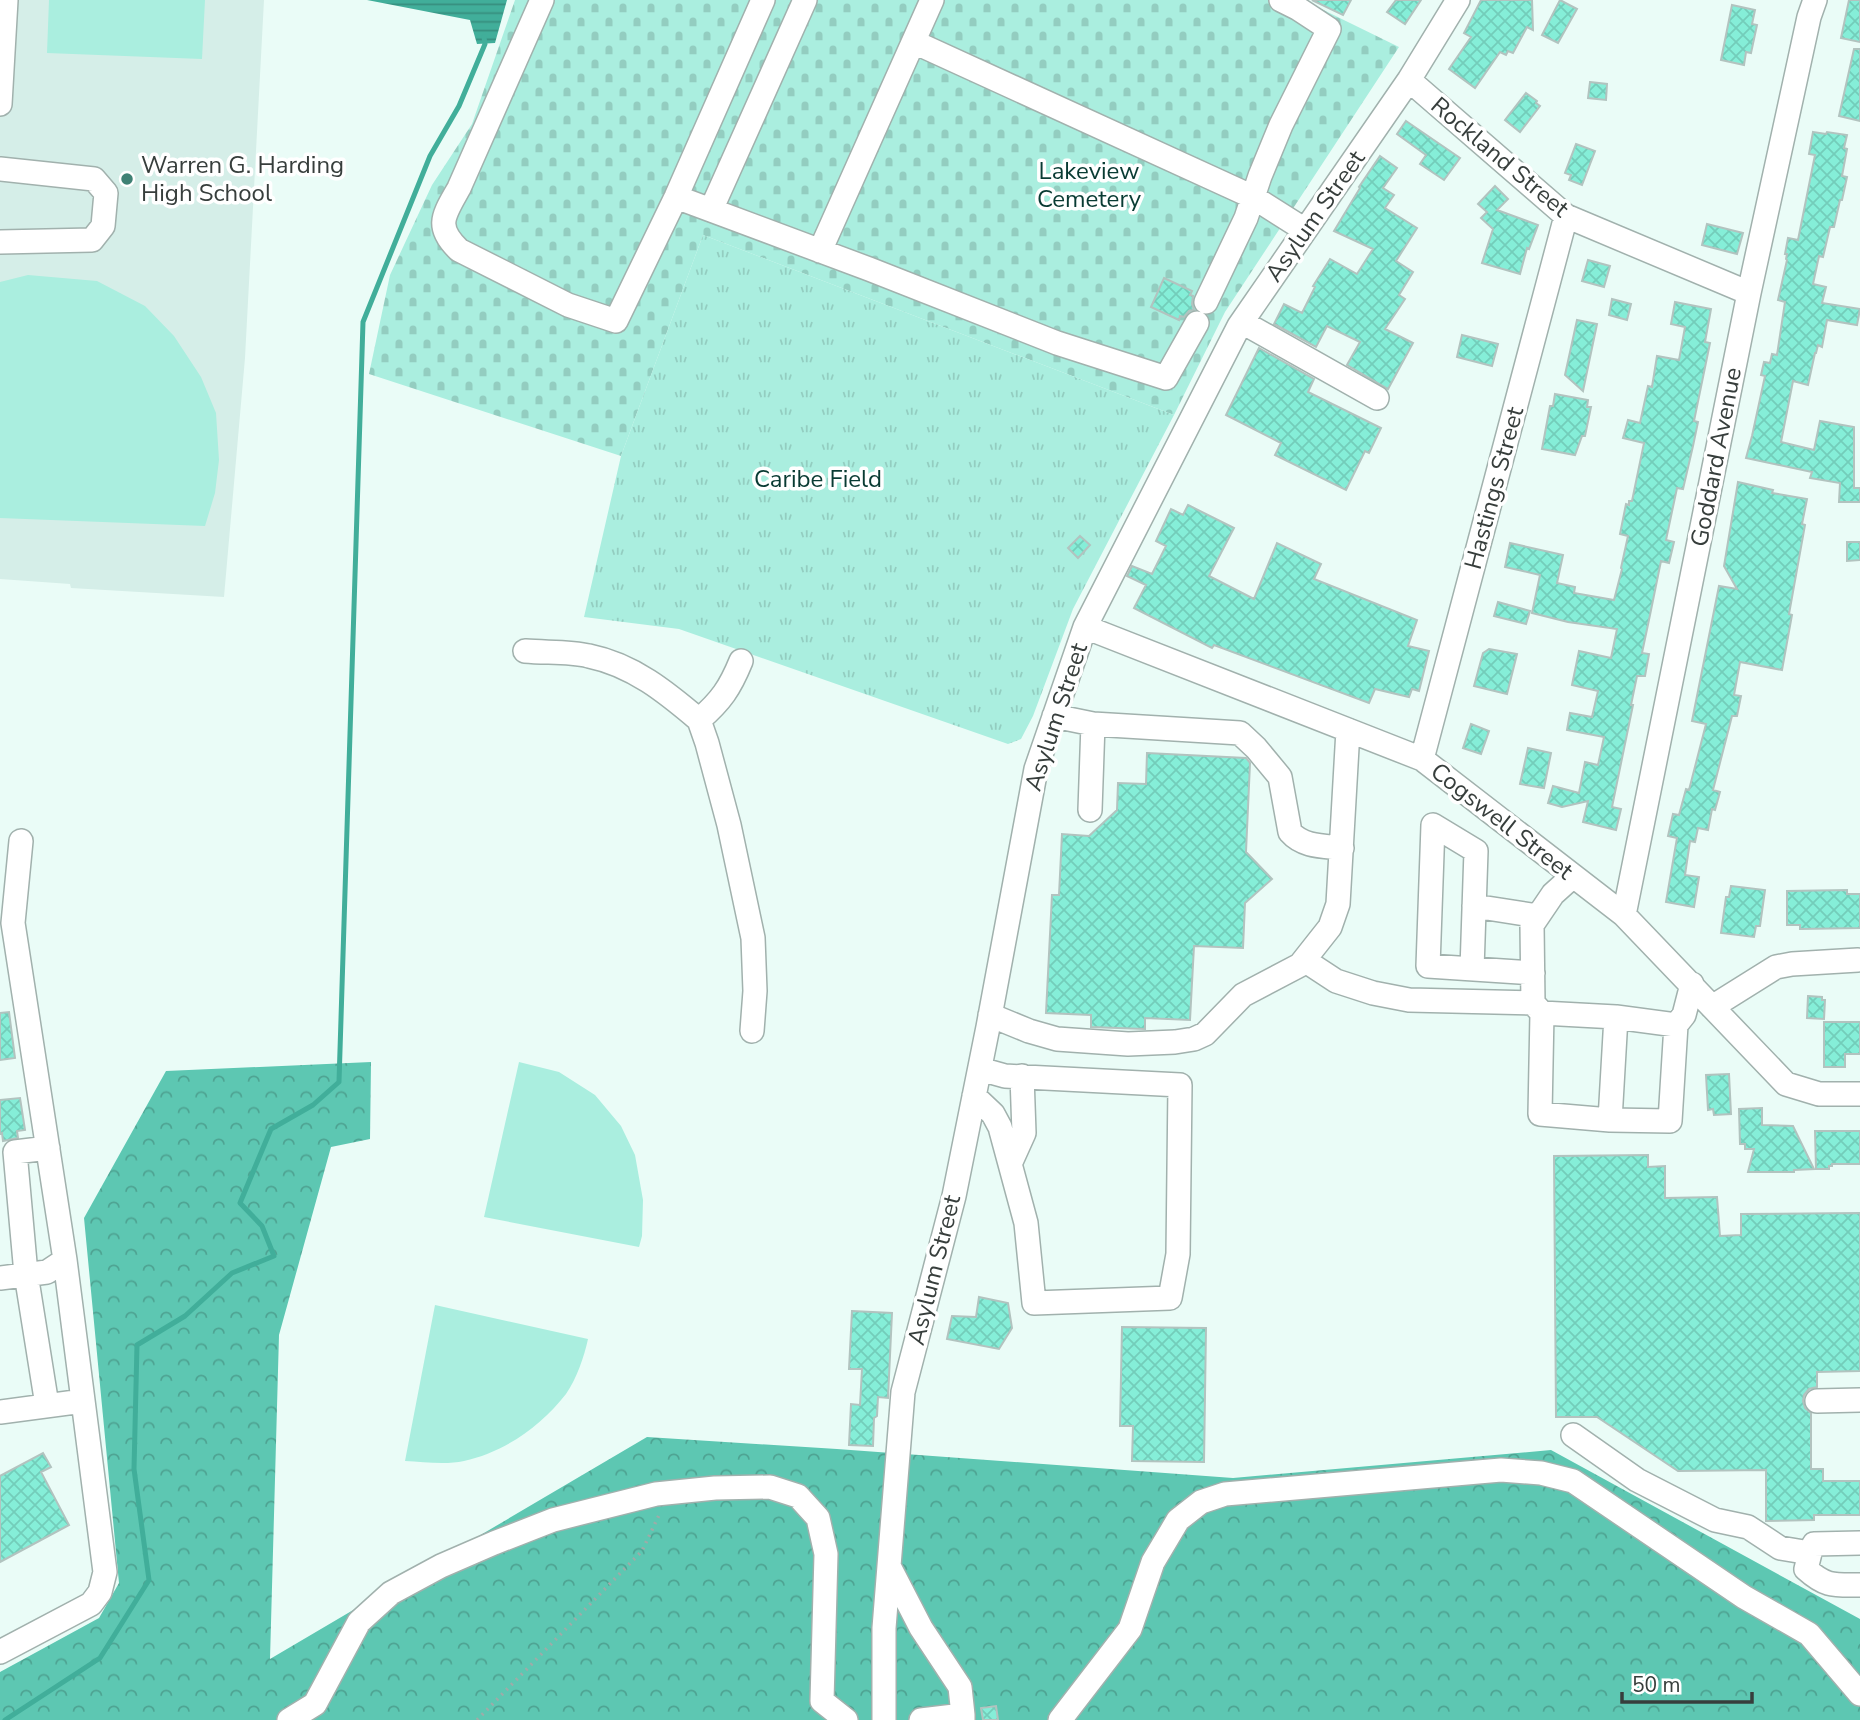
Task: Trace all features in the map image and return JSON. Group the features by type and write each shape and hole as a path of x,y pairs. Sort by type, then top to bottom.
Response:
{"street":[{"path":"0,104 6,0"},
{"path":"542,0 446,212 443,230 459,250 568,305 616,321 676,197 763,0"},
{"path":"711,210 804,0"},
{"path":"820,251 932,0"},
{"path":"676,197 1057,343 1166,378 1246,218 1280,125 1329,29 1280,0"},
{"name":"Asylum Street","path":"884,1720 884,1628 903,1392 954,1196 1036,769 1085,628 1242,322 1409,80 1458,0"},
{"name":"Goddard Avenue","path":"1624,915 1749,293 1815,0"},
{"path":"914,42 1253,197 1305,230"},
{"name":"Rockland Street","path":"1409,80 1566,216 1749,293"},
{"path":"0,169 93,179 106,193 103,226 92,240 0,242"},
{"name":"Hastings Street","path":"1422,759 1566,216"},
{"path":"1242,322 1377,398"},
{"name":"Cogswell Street","path":"1085,628 1422,759 1624,915 1786,1084 1819,1094 1860,1094"},
{"path":"525,651 588,655 624,666 665,690 699,720 729,825 754,938 755,991 752,1031"},
{"path":"699,720 719,703 733,681 741,661"},
{"path":"1054,716 1093,724 1240,733 1280,777 1290,832 1296,839 1307,844 1342,848"},
{"path":"1090,810 1093,724"},
{"path":"990,1015 1056,1040 1128,1044 1194,1039 1205,1034 1243,995 1300,964 1330,927 1338,904 1348,730"},
{"path":"1472,969 1476,850 1433,825 1428,966 1533,974"},
{"path":"0,1652 90,1604 100,1592 105,1572 65,1260 7,920 21,841"},
{"path":"1573,876 1553,894 1532,925 1540,1114 1611,1120 1670,1121 1676,1026 1684,1015 1692,984"},
{"path":"1474,906 1538,916"},
{"path":"1304,960 1336,981 1373,993 1409,1000 1537,1008 1676,1026"},
{"path":"1712,1007 1776,967 1858,960"},
{"path":"1611,1120 1615,1017"},
{"path":"974,1096 993,1114 1000,1127 1026,1223 1034,1303 1170,1298 1178,1254 1180,1084 1005,1076 980,1069"},
{"path":"1010,1164 1024,1133 1022,1076"},
{"path":"47,1405 7,1153 48,1148"},
{"path":"0,1278 47,1272 65,1260"},
{"path":"1817,1401 1860,1400"},
{"path":"0,1412 83,1401"},
{"path":"1573,1435 1637,1480 1715,1520 1748,1527 1780,1548 1810,1553"},
{"path":"1060,1720 1130,1629 1153,1562 1178,1520 1201,1502 1225,1494 1501,1470 1541,1473 1573,1481 1744,1597 1809,1634 1860,1694"},
{"path":"289,1720 315,1704 359,1622 391,1593 441,1566 553,1520 656,1494 715,1488 770,1487 799,1496 818,1518 826,1554 822,1701 846,1720"},
{"path":"1860,1543 1814,1544 1806,1569 1819,1580 1835,1585 1860,1585"},
{"path":"889,1566 921,1628 960,1687 963,1718 921,1720"}],"path":[{"path":"477,1720 642,1551 671,1493"}],"shaded area":[{"name":"Warren G. Harding High School","path":"0,0 264,0 245,358 224,597 71,588 70,584 0,579"},
{"path":"367,0 507,0 495,43 477,44 470,20"}],"green space":[{"path":"49,0 205,0 202,59 47,53"},
{"name":"Lakeview Cemetery","path":"515,0 1303,0 1399,47 1225,312 1174,415 703,235 621,456 369,374 390,275 432,185 472,124"},
{"name":"Caribe Field","path":"703,235 1174,415 1073,609 1033,716 1021,739 1008,744 679,629 584,617 621,456"},
{"path":"28,275 97,281 145,306 174,336 201,377 216,413 219,460 215,493 205,526 0,518 0,282"},
{"path":"371,1062 370,1139 331,1147 279,1335 270,1659 647,1437 1233,1478 1551,1450 1860,1619 1860,1720 0,1720 0,1672 99,1618 119,1583 84,1218 166,1071"},
{"path":"519,1062 559,1072 595,1095 621,1126 635,1155 643,1200 639,1247 484,1217"},
{"path":"435,1305 588,1339 580,1367 566,1394 545,1417 521,1436 494,1451 464,1461 405,1461"}],"building":[{"path":"1312,0 1351,0 1343,15"},
{"path":"1396,0 1421,0 1405,24 1387,12"},
{"path":"1481,0 1532,0 1533,30 1527,27 1513,53 1508,51 1506,55 1500,52 1475,88 1449,69 1471,37 1464,33"},
{"path":"1560,0 1577,9 1558,43 1542,35"},
{"path":"1849,0 1860,0 1860,42 1841,38"},
{"path":"1732,5 1755,10 1752,24 1757,25 1751,53 1746,52 1744,65 1721,60"},
{"path":"1854,49 1860,49 1860,121 1839,116"},
{"path":"1590,82 1607,84 1606,100 1588,98"},
{"path":"1526,93 1540,106 1520,132 1505,120"},
{"path":"1406,121 1460,158 1444,180 1420,164 1426,155 1397,134"},
{"path":"1813,132 1847,135 1842,176 1847,177 1834,227 1830,227 1823,257 1819,256 1813,284 1826,287 1822,303 1860,309 1857,325 1827,320 1822,347 1818,345 1815,353 1808,385 1793,381 1781,442 1814,450 1820,421 1854,427 1854,488 1860,488 1860,502 1839,502 1840,483 1810,478 1812,472 1746,458 1765,376 1761,375 1764,362 1770,363 1772,354 1777,355 1785,302 1778,300 1787,260 1785,254 1788,238 1798,240 1815,155 1809,154"},
{"path":"1576,144 1595,151 1582,185 1569,180 1571,175 1565,173"},
{"path":"1380,156 1397,168 1383,188 1394,195 1385,208 1417,228 1396,261 1413,272 1399,295 1405,299 1385,329 1413,343 1388,389 1347,365 1360,342 1327,326 1316,347 1274,324 1284,304 1302,313 1315,287 1313,286 1330,259 1357,274 1373,249 1334,231"},
{"path":"1495,186 1508,199 1497,210 1538,225 1529,249 1527,248 1520,274 1482,263 1493,229 1481,218 1487,212 1478,204"},
{"path":"1707,224 1743,233 1737,254 1702,245"},
{"path":"1588,260 1610,266 1604,287 1582,281"},
{"path":"1164,278 1192,291 1190,295 1193,296 1194,310 1184,317 1180,316 1179,320 1151,307"},
{"path":"1612,299 1631,304 1627,320 1609,315"},
{"path":"1675,302 1711,309 1705,342 1710,343 1694,421 1698,422 1693,446 1683,489 1677,488 1666,540 1674,542 1669,563 1661,561 1642,653 1649,654 1645,676 1637,676 1631,705 1612,807 1621,809 1616,830 1583,822 1588,801 1562,807 1548,803 1553,786 1579,793 1585,762 1598,765 1604,737 1567,730 1570,713 1592,717 1598,691 1572,685 1579,651 1611,658 1617,629 1568,622 1532,613 1540,575 1505,567 1510,543 1563,555 1557,583 1575,587 1574,593 1614,600 1628,536 1620,534 1626,504 1629,505 1629,501 1632,501 1644,443 1623,438 1628,420 1640,423 1648,386 1652,387 1657,356 1679,360 1685,327 1671,324"},
{"path":"1577,320 1597,324 1583,391 1565,375"},
{"path":"1462,335 1498,344 1492,366 1457,357"},
{"path":"1259,348 1314,379 1308,392 1381,428 1369,453 1365,451 1346,490 1275,455 1281,443 1226,415"},
{"path":"1555,394 1588,400 1587,407 1591,407 1585,436 1582,436 1575,455 1542,449 1550,406 1553,406"},
{"path":"1738,482 1773,490 1772,493 1807,499 1802,524 1805,525 1782,670 1740,662 1734,695 1741,696 1737,716 1732,716 1713,790 1720,792 1715,810 1712,809 1708,830 1698,828 1695,842 1690,841 1685,875 1699,877 1694,907 1666,902 1677,838 1668,836 1673,814 1679,815 1686,789 1689,790 1706,724 1692,721 1719,586 1737,589 1724,566"},
{"path":"1188,505 1234,528 1209,576 1254,599 1277,543 1321,564 1314,579 1417,620 1408,646 1429,651 1419,691 1412,689 1409,697 1375,689 1369,703 1214,645 1212,648 1134,608 1146,585 1127,576 1132,566 1152,574 1166,546 1156,541 1171,509 1183,515"},
{"path":"1080,536 1090,545 1078,558 1068,548"},
{"path":"1847,542 1860,542 1860,560 1847,561"},
{"path":"1498,602 1530,611 1526,624 1494,616"},
{"path":"1489,649 1517,654 1507,694 1474,686 1483,653"},
{"path":"1471,724 1489,731 1481,754 1463,748"},
{"path":"1528,748 1551,753 1544,788 1520,784"},
{"path":"1147,753 1246,758 1250,763 1246,852 1272,879 1245,903 1243,948 1194,946 1190,1020 1145,1018 1145,1029 1091,1027 1091,1015 1046,1013 1052,895 1059,895 1062,834 1089,836 1117,810 1118,783 1146,784"},
{"path":"1731,886 1765,890 1760,926 1756,926 1754,937 1721,933 1726,897 1729,897"},
{"path":"1847,890 1847,894 1860,894 1860,928 1800,929 1800,925 1787,925 1787,891"},
{"path":"1808,996 1822,997 1822,1000 1825,1000 1824,1019 1807,1018"},
{"path":"9,1012 15,1058 0,1060 0,1013"},
{"path":"1824,1022 1860,1022 1860,1054 1845,1054 1845,1067 1824,1067"},
{"path":"1729,1074 1731,1114 1714,1115 1713,1109 1708,1110 1706,1075"},
{"path":"20,1098 25,1130 17,1131 18,1138 3,1141 2,1133 0,1134 0,1100"},
{"path":"1762,1108 1762,1125 1793,1126 1814,1169 1748,1172 1754,1149 1745,1149 1745,1144 1740,1144 1739,1109"},
{"path":"1815,1131 1860,1131 1860,1164 1832,1164 1829,1169 1816,1169"},
{"path":"1648,1155 1648,1167 1665,1166 1665,1198 1717,1197 1720,1236 1741,1235 1741,1214 1860,1213 1860,1371 1817,1372 1817,1387 1809,1389 1803,1401 1805,1408 1811,1413 1811,1469 1823,1469 1823,1481 1860,1481 1860,1515 1814,1515 1814,1520 1766,1521 1766,1470 1678,1471 1597,1417 1556,1417 1554,1156"},
{"path":"979,1297 1008,1303 1012,1328 999,1349 947,1339 952,1316 976,1317"},
{"path":"852,1311 892,1313 888,1398 878,1397 873,1446 849,1445 851,1404 860,1405 862,1369 849,1369"},
{"path":"1122,1327 1206,1328 1204,1462 1132,1461 1133,1426 1120,1426"},
{"path":"43,1453 51,1467 41,1472 69,1525 0,1562 0,1476"},
{"path":"996,1706 998,1720 983,1720 981,1708"}],"waterway":[{"path":"5,1720 100,1658 149,1580 134,1469 137,1345 185,1316 232,1273 274,1256 262,1226 240,1203 271,1129 313,1105 339,1082 363,322 430,156 459,106 485,44 484,37"}],"place":[{"name":"Warren G. Harding High School","path":"127,179"}]}
